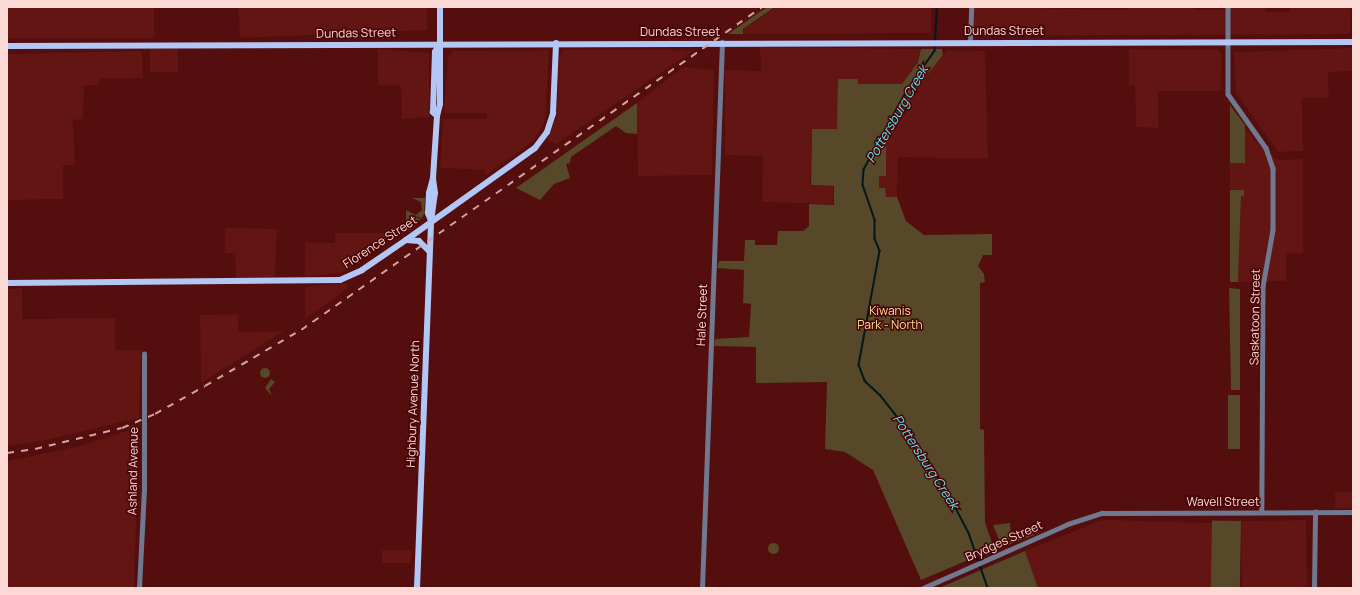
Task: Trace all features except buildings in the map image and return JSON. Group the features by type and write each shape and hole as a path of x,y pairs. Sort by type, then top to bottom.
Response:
{"main road":[{"name":"Highbury Avenue North","path":"416,588 430,222 434,209 433,178 437,116 440,104 442,52 440,43 440,7"},
{"name":"Dundas Street","path":"7,46 722,42 1353,42"},
{"name":"Florence Street","path":"7,283 340,280 362,270 535,148 547,132 553,114 556,43"},
{"path":"406,240 419,241 429,251"}],"street":[{"path":"970,42 971,7"},
{"name":"Saskatoon Street","path":"1228,7 1228,94 1266,148 1273,168 1273,230 1263,287 1262,512"},
{"name":"Hale Street","path":"702,588 722,42"},
{"name":"Ashland Avenue","path":"139,588 144,490 144,354"},
{"path":"1314,588 1315,512"},
{"name":"Wavell Street","path":"1094,514 1353,512"},
{"name":"Brydges Street","path":"923,588 986,559 1094,514"}],"shaded area":[{"path":"7,7 154,7 154,38 7,38"},
{"path":"238,7 427,7 427,30 240,38"},
{"path":"777,7 931,7 931,33 744,34 744,29"},
{"path":"974,7 1128,10 1131,7 1193,7 1194,10 1226,10 1229,7 1265,7 1265,12 1290,12 1290,7 1351,8 1350,34 984,36 973,32"},
{"path":"760,47 921,49 918,61 902,84 858,84 858,79 837,130 812,129 812,123 810,185 833,187 833,204 762,202 763,156 725,155 725,70 761,71"},
{"path":"1353,48 1353,71 1328,72 1329,98 1302,98 1303,151 1278,152 1236,93 1234,52"},
{"path":"150,49 178,49 178,72 150,72"},
{"path":"378,49 429,53 429,117 402,119 401,86 378,85"},
{"path":"1129,49 1219,50 1222,56 1221,91 1158,91 1158,128 1136,127 1135,85 1129,85"},
{"path":"549,50 544,124 533,141 485,176 485,170 440,168 443,119 487,119 487,113 444,113 448,56 453,51"},
{"path":"563,50 693,51 556,144 547,141 557,116 559,58"},
{"path":"947,50 985,51 988,159 898,157 897,197 886,197 879,188 879,176 886,176 886,146 914,91"},
{"path":"142,51 143,78 99,78 99,85 84,85 83,119 73,120 75,165 63,165 63,199 7,200 7,54"},
{"path":"683,67 714,70 712,175 638,176 637,103"},
{"path":"1245,128 1261,147 1278,160 1303,159 1303,253 1286,254 1286,281 1238,282 1241,196 1244,190 1230,190 1230,163 1245,163"},
{"path":"225,228 277,229 275,277 236,278 235,253 225,253"},
{"path":"407,228 342,273 305,276 305,242 335,243 335,233 386,233 386,229"},
{"path":"347,283 347,289 305,319 305,287"},
{"path":"22,288 22,319 115,318 115,350 141,350 139,418 42,441 7,446 7,289"},
{"path":"238,314 238,332 284,331 201,383 200,315"},
{"path":"139,427 134,588 7,588 7,461 80,446"},
{"path":"1335,492 1353,492 1353,508 1335,508"},
{"path":"1306,520 1307,588 1242,588 1241,521"},
{"path":"1099,521 1212,523 1212,588 1038,588 1025,551"},
{"path":"382,550 411,550 411,563 382,563"}],"green space":[{"path":"767,7 775,7 743,29 743,34 728,34"},
{"name":"Kiwanis Park - North","path":"921,49 942,49 943,55 914,91 886,146 886,176 879,176 879,188 885,188 886,197 897,197 906,221 924,235 992,234 992,255 983,255 978,266 984,274 985,282 980,283 980,429 984,430 985,522 994,549 921,580 873,470 845,452 825,449 827,382 756,383 756,347 714,346 715,339 749,337 751,304 743,303 744,270 717,268 719,261 744,261 745,240 755,240 755,245 777,245 778,231 803,231 809,226 809,204 834,205 834,186 811,185 812,129 837,129 838,79 858,79 858,84 902,84 918,62"},
{"path":"637,103 637,134 626,133 616,126 571,157 570,163 566,164 570,178 554,184 540,200 516,188"},
{"path":"1230,105 1245,125 1245,163 1230,163"},
{"path":"1230,190 1244,190 1244,196 1241,196 1238,282 1230,282"},
{"path":"412,198 425,198 424,214 422,218 410,215 421,219 400,234 399,229 406,228 406,210 416,215 422,210 421,202"},
{"path":"1229,288 1240,289 1240,390 1231,390"},
{"path":"265,368 270,373 265,378 260,373"},
{"path":"271,379 275,382 269,389 272,396 265,388"},
{"path":"1228,395 1240,395 1240,449 1228,449"},
{"path":"1212,520 1241,521 1240,588 1211,587"},
{"path":"1010,523 1011,539 1030,532 1034,535 1002,547 993,525"},
{"path":"771,543 775,543 777,544 777,552 771,553 768,550 768,546"},
{"path":"1025,551 1038,588 939,588"}],"waterway":[{"name":"Pottersburg Creek","path":"935,41 937,7"},
{"name":"Pottersburg Creek","path":"935,45 935,51 907,91 864,170 863,185 875,220 875,239 880,251 859,365 865,381 881,396 910,433 947,491 969,533 988,588"}],"railway":[{"path":"7,453 35,449 122,428 155,414 301,330 762,7"}]}
